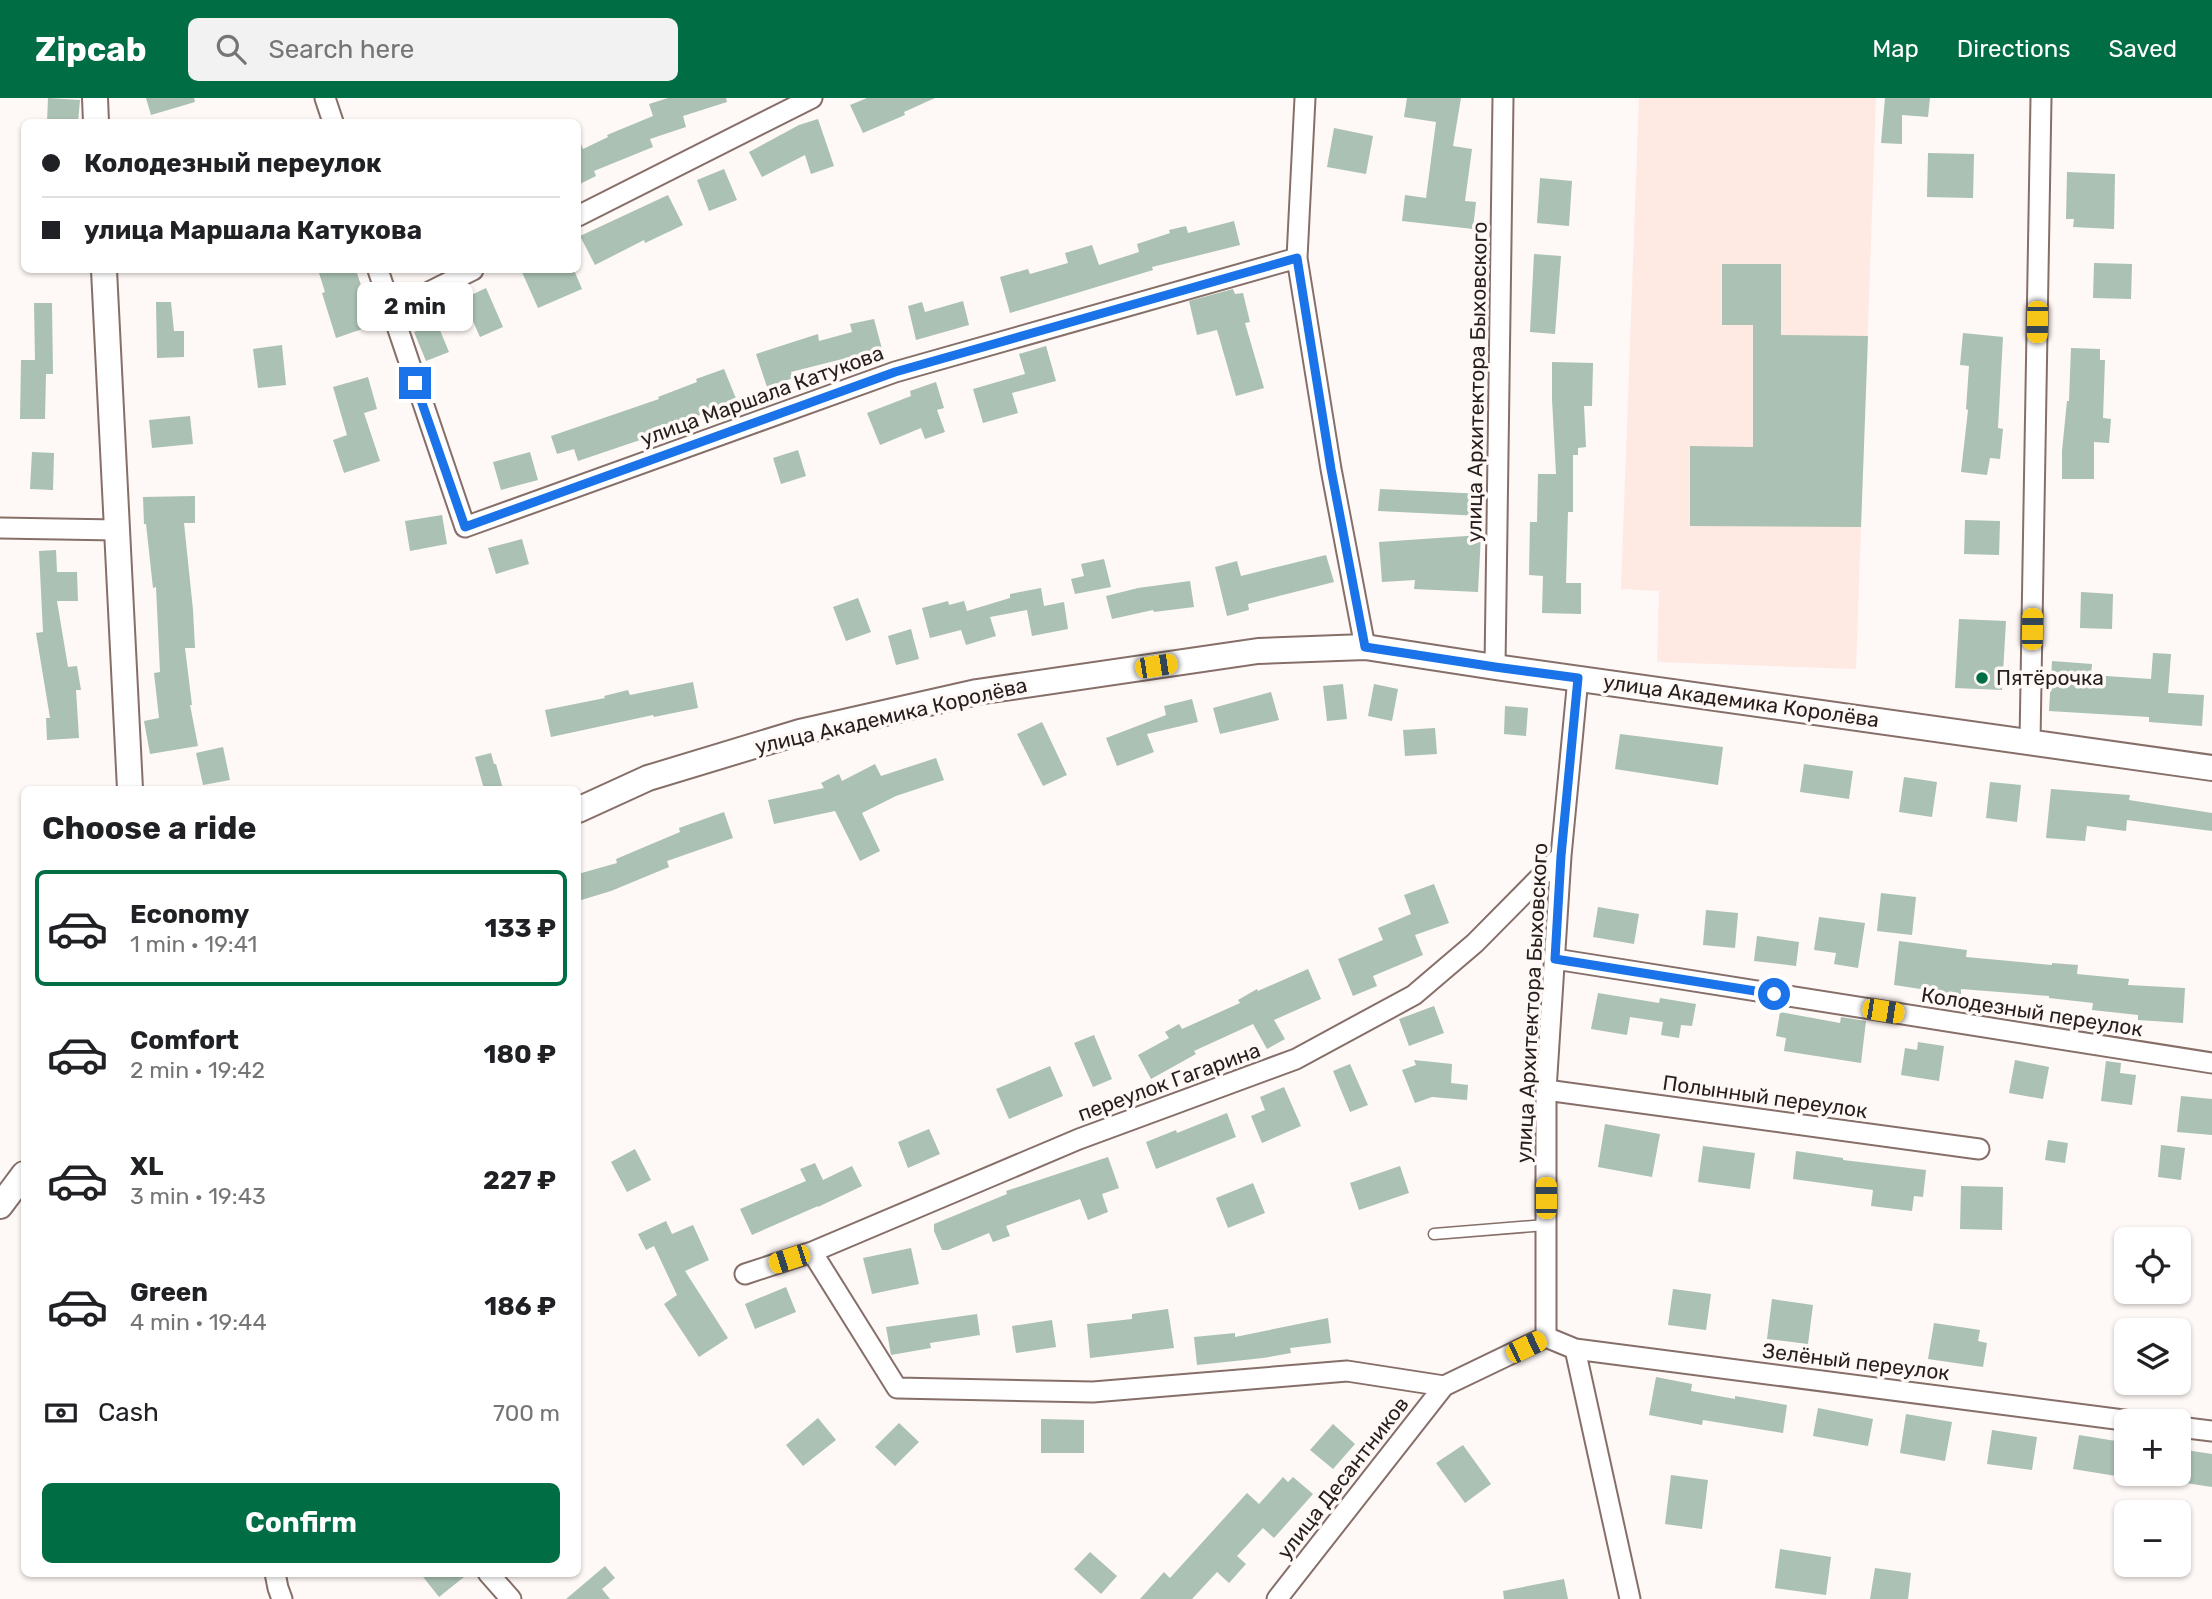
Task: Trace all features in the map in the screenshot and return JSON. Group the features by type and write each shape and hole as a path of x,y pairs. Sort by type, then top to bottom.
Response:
{"street":[{"path":"95,98 96,119"},
{"path":"325,98 331,119"},
{"path":"581,214 812,98"},
{"path":"1304,98 1297,258 1331,469 1365,647"},
{"name":"улица Архитектора Быховского","path":"1495,667 1503,98"},
{"path":"2030,741 2041,98"},
{"name":"улица Маршала Катукова","path":"379,273 465,527 895,372 1297,258"},
{"path":"104,273 130,786"},
{"path":"391,311 466,273"},
{"path":"0,528 117,530"},
{"name":"улица Академика Королёва","path":"581,809 648,778 800,732 977,692 1258,651 1365,647 2212,768"},
{"name":"улица Архитектора Быховского","path":"1546,1337 1546,1090 1561,856 1578,678"},
{"name":"переулок Гагарина","path":"744,1274 812,1252 1079,1139 1296,1059 1414,995 1475,943 1561,856"},
{"name":"Колодезный переулок","path":"1555,959 2212,1063"},
{"name":"Полынный переулок","path":"1546,1090 1979,1149"},
{"path":"0,1206 21,1178"},
{"path":"812,1252 897,1388 1093,1392 1347,1371 1444,1386 1546,1337 1575,1349 1630,1599"},
{"name":"Зелёный переулок","path":"1575,1349 2114,1419"},
{"name":"улица Десантников","path":"1277,1599 1444,1386"},
{"path":"2191,1429 2212,1432"},
{"path":"276,1577 282,1599"},
{"path":"492,1577 511,1599"}],"lane":[{"path":"1434,1234 1546,1225"}],"shaded area":[{"path":"1639,98 1876,98 1856,669 1657,662 1659,591 1621,589"}],"building":[{"path":"48,98 80,100 78,119 47,119"},
{"path":"146,98 194,98 195,102 151,115"},
{"path":"668,98 726,98 727,102 683,116 686,127 650,139 653,147 594,171 596,176 581,184 581,144 583,149 608,137 607,135 653,116 649,104"},
{"path":"867,98 935,98 904,112 905,115 863,133 850,105"},
{"path":"1407,98 1461,98 1453,146 1472,149 1465,201 1476,202 1473,229 1402,221 1405,195 1426,198 1436,122 1404,117"},
{"path":"1885,98 1930,98 1928,117 1902,115 1902,144 1881,143"},
{"path":"818,119 834,166 811,174 805,155 762,177 749,152 799,125"},
{"path":"1334,128 1373,136 1366,174 1327,167"},
{"path":"1928,153 1974,154 1973,198 1927,197"},
{"path":"724,169 737,200 709,211 697,180"},
{"path":"2067,172 2115,174 2114,229 2073,227 2074,219 2066,219"},
{"path":"1540,178 1572,181 1569,226 1537,223"},
{"path":"668,195 683,225 645,243 644,240 595,265 581,236"},
{"path":"1234,221 1240,245 1152,267 1153,270 1010,313 1000,277 1028,269 1030,274 1068,263 1065,253 1092,245 1099,265 1139,252 1137,244 1170,233 1169,230 1186,226 1188,233"},
{"path":"1534,254 1561,256 1555,334 1530,332"},
{"path":"2094,263 2132,264 2131,299 2093,298"},
{"path":"1722,264 1781,264 1781,335 1868,336 1861,527 1690,526 1690,446 1753,447 1753,325 1722,325"},
{"path":"319,273 357,273 374,325 336,338 322,293 325,292"},
{"path":"522,273 575,273 582,289 538,308"},
{"path":"486,288 503,327 480,337 463,299"},
{"path":"1233,289 1235,294 1243,293 1250,322 1245,323 1264,388 1236,396 1217,330 1197,335 1189,301"},
{"path":"963,301 969,325 916,340 908,306 922,302 925,312"},
{"path":"156,302 171,302 174,331 184,331 184,357 157,358"},
{"path":"34,303 52,303 53,374 46,374 45,419 20,419 21,360 35,360"},
{"path":"874,319 882,349 791,372 793,378 767,387 756,354 818,334 819,341 852,332 850,324"},
{"path":"437,323 449,352 426,361 414,332"},
{"path":"1963,333 2003,337 1998,428 2003,429 2000,459 1990,458 1987,475 1961,472 1968,410 1969,366 1960,365"},
{"path":"282,345 286,385 258,388 253,349"},
{"path":"1046,346 1056,381 1012,393 1018,413 983,423 973,389 1025,374 1019,354"},
{"path":"2071,348 2100,349 2100,360 2105,360 2103,418 2111,419 2109,443 2094,442 2094,479 2062,479"},
{"path":"1552,362 1593,363 1592,406 1584,406 1586,447 1578,448 1578,455 1573,455 1573,512 1568,512 1566,583 1581,583 1581,614 1542,613 1543,576 1529,575 1530,522 1537,522 1538,474 1556,474"},
{"path":"724,369 737,401 645,436 646,438 578,461 574,449 557,454 551,436 659,399 658,397 697,382 696,379"},
{"path":"368,377 377,409 364,413 380,461 344,473 333,440 347,435 333,387"},
{"path":"936,382 944,408 937,410 945,432 925,439 921,428 880,445 867,413 911,396 910,391"},
{"path":"190,416 193,444 152,448 149,420"},
{"path":"798,450 806,476 781,484 773,458"},
{"path":"32,452 54,453 53,490 30,489"},
{"path":"530,452 538,480 501,490 493,462"},
{"path":"1380,489 1483,494 1482,516 1378,511"},
{"path":"195,496 195,523 184,523 195,648 185,648 190,705 198,746 150,754 144,721 159,718 154,673 160,672 156,587 153,588 143,497"},
{"path":"442,515 447,544 410,551 405,521"},
{"path":"1965,520 2000,521 1999,555 1964,554"},
{"path":"1481,535 1478,592 1414,589 1415,580 1382,582 1379,542"},
{"path":"522,539 529,564 496,574 488,548"},
{"path":"56,550 57,572 77,572 78,601 57,601 68,667 77,666 81,690 76,690 79,738 47,740 46,718 50,718 36,633 43,632 39,551"},
{"path":"1326,555 1334,582 1248,604 1249,610 1227,616 1215,567 1237,561 1241,576"},
{"path":"1104,559 1111,587 1075,594 1071,579 1084,576 1081,564"},
{"path":"1190,581 1194,607 1153,610 1112,619 1106,596 1138,588"},
{"path":"1041,588 1044,606 1064,602 1068,629 1032,636 1027,610 990,617 996,636 966,645 961,630 930,638 922,608 948,601 949,605 964,601 967,611 1010,598 1010,594"},
{"path":"2081,592 2113,594 2112,629 2080,628"},
{"path":"858,598 871,632 846,641 833,607"},
{"path":"1959,619 2006,621 2002,690 1955,688"},
{"path":"911,629 919,659 896,665 888,636"},
{"path":"2153,653 2171,654 2168,693 2204,695 2202,726 2149,722 2149,717 2049,711 2052,661 2092,664 2091,675 2151,679"},
{"path":"693,682 698,708 551,737 545,710 605,698 604,696 628,690 630,695"},
{"path":"1343,684 1347,719 1327,721 1323,686"},
{"path":"1374,684 1398,689 1392,721 1368,716"},
{"path":"1271,692 1279,720 1220,734 1213,708"},
{"path":"1192,699 1198,722 1147,734 1154,752 1117,766 1106,738 1166,715 1164,706"},
{"path":"1505,706 1528,708 1526,736 1504,734"},
{"path":"1042,722 1067,775 1043,786 1017,734"},
{"path":"1435,728 1437,754 1405,756 1403,730"},
{"path":"1620,734 1723,747 1718,785 1615,769"},
{"path":"223,747 230,780 203,785 196,753"},
{"path":"491,753 502,786 483,786 475,757"},
{"path":"936,758 944,780 896,796 862,813 880,851 860,861 835,811 774,824 768,800 824,788 821,783 839,774 842,781 875,764 881,776"},
{"path":"1804,764 1853,771 1849,799 1800,792"},
{"path":"1904,777 1937,782 1932,817 1899,812"},
{"path":"1990,782 2021,785 2017,822 1986,818"},
{"path":"2051,789 2130,795 2129,800 2212,813 2212,831 2127,820 2126,831 2087,826 2085,841 2046,838"},
{"path":"724,812 733,838 667,861 669,867 581,900 581,873 617,863 616,859 680,832 679,828"},
{"path":"1434,884 1449,923 1415,935 1423,955 1373,976 1377,986 1353,996 1338,959 1383,940 1378,928 1411,914 1404,895"},
{"path":"1881,893 1916,897 1912,935 1877,931"},
{"path":"1598,907 1639,914 1634,944 1593,937"},
{"path":"1706,910 1738,913 1735,948 1703,945"},
{"path":"1819,917 1865,923 1858,968 1834,964 1836,953 1814,950"},
{"path":"1757,936 1799,942 1796,966 1754,961"},
{"path":"1899,941 1967,950 1966,957 2078,965 2077,974 2129,979 2128,985 2185,988 2183,1023 2138,1020 2138,1015 2092,1010 2093,1003 2049,996 1961,989 1961,995 1894,985"},
{"path":"1308,969 1321,999 1274,1020 1285,1039 1267,1049 1253,1024 1194,1051 1196,1054 1151,1079 1138,1055 1169,1038 1165,1032 1179,1024 1182,1029 1240,1003 1238,1000 1257,989 1258,991"},
{"path":"1598,993 1659,1003 1660,998 1696,1004 1692,1026 1681,1025 1679,1038 1661,1035 1663,1022 1630,1017 1627,1035 1591,1029"},
{"path":"1434,1006 1444,1033 1409,1046 1399,1019"},
{"path":"1780,1012 1840,1023 1841,1017 1866,1021 1861,1063 1784,1051 1786,1038 1776,1036"},
{"path":"1094,1035 1112,1079 1093,1087 1074,1043"},
{"path":"1918,1042 1944,1046 1939,1081 1901,1075 1905,1048 1917,1050"},
{"path":"1414,1060 1452,1064 1451,1083 1468,1085 1467,1100 1432,1097 1415,1103 1402,1070 1416,1065"},
{"path":"2015,1060 2049,1067 2043,1099 2009,1093"},
{"path":"2106,1061 2121,1063 2120,1073 2136,1075 2132,1105 2101,1101"},
{"path":"1350,1064 1368,1105 1350,1112 1333,1071"},
{"path":"1050,1066 1063,1096 1009,1119 996,1089"},
{"path":"1284,1087 1301,1126 1262,1143 1251,1116 1265,1110 1260,1097"},
{"path":"2181,1096 2212,1099 2212,1135 2177,1132"},
{"path":"1227,1113 1236,1137 1156,1169 1146,1142"},
{"path":"1605,1124 1660,1134 1652,1177 1598,1167"},
{"path":"929,1129 940,1154 908,1168 898,1142"},
{"path":"2048,1140 2068,1143 2065,1163 2045,1160"},
{"path":"2161,1145 2185,1148 2181,1180 2158,1177"},
{"path":"1703,1146 1755,1153 1750,1189 1698,1182"},
{"path":"635,1149 651,1180 627,1192 611,1162"},
{"path":"1796,1151 1843,1160 1926,1170 1923,1197 1914,1196 1912,1211 1871,1206 1873,1190 1793,1179"},
{"path":"1108,1157 1119,1188 1102,1194 1108,1212 1088,1220 1080,1199 1006,1226 1010,1236 993,1242 989,1233 942,1250 934,1224 1007,1194 1006,1191"},
{"path":"815,1163 823,1180 852,1166 862,1186 752,1235 740,1209 806,1181 800,1169"},
{"path":"1400,1166 1409,1193 1359,1210 1350,1183"},
{"path":"1253,1183 1265,1213 1228,1228 1216,1198"},
{"path":"1961,1186 2003,1187 2002,1230 1960,1229"},
{"path":"666,1221 672,1234 693,1225 709,1260 685,1271 728,1338 699,1357 664,1304 677,1295 654,1246 646,1250 638,1234"},
{"path":"911,1248 919,1284 872,1294 863,1258"},
{"path":"786,1287 796,1312 755,1329 745,1304"},
{"path":"1673,1289 1711,1294 1706,1330 1668,1325"},
{"path":"1772,1299 1813,1305 1808,1344 1767,1339"},
{"path":"1168,1309 1174,1348 1090,1358 1087,1324 1132,1319 1132,1314"},
{"path":"977,1314 980,1335 930,1343 931,1348 891,1355 886,1327"},
{"path":"1328,1318 1331,1343 1290,1348 1291,1353 1263,1358 1197,1365 1194,1337 1235,1333 1235,1337"},
{"path":"1052,1320 1056,1347 1016,1353 1012,1326"},
{"path":"1934,1323 1980,1330 1978,1341 1987,1343 1983,1367 1928,1359"},
{"path":"1656,1377 1692,1384 1691,1391 1787,1405 1783,1433 1703,1420 1702,1425 1649,1415"},
{"path":"1818,1408 1873,1419 1868,1446 1813,1436"},
{"path":"1906,1414 1952,1422 1945,1461 1900,1453"},
{"path":"818,1418 836,1440 803,1466 786,1445"},
{"path":"1041,1419 1084,1420 1084,1453 1041,1453"},
{"path":"899,1423 919,1442 895,1466 875,1447"},
{"path":"1333,1424 1355,1444 1333,1469 1310,1450"},
{"path":"1992,1430 2037,1437 2032,1470 1987,1464"},
{"path":"2079,1435 2114,1441 2114,1476 2073,1469"},
{"path":"1463,1445 1491,1484 1465,1503 1436,1463"},
{"path":"2191,1451 2212,1454 2212,1487 2191,1484"},
{"path":"1671,1475 1708,1480 1702,1529 1665,1524"},
{"path":"1283,1477 1288,1482 1293,1477 1313,1494 1274,1538 1263,1528 1237,1556 1246,1564 1229,1583 1217,1572 1192,1599 1140,1599 1164,1572 1170,1578 1247,1493 1259,1504"},
{"path":"1780,1549 1831,1557 1826,1595 1775,1588"},
{"path":"1090,1552 1117,1576 1101,1594 1074,1569"},
{"path":"605,1566 615,1578 602,1589 610,1599 566,1599"},
{"path":"1875,1568 1911,1573 1908,1599 1870,1599"},
{"path":"423,1577 464,1577 439,1597"},
{"path":"1564,1579 1568,1599 1504,1599 1503,1591"}],"place":[{"name":"Пятёрочка","path":"1982,678"}],"route":[{"path":"415,383 465,527 895,372 1297,258 1331,469 1365,647 1578,678 1561,856 1555,959 1774,994"}]}
